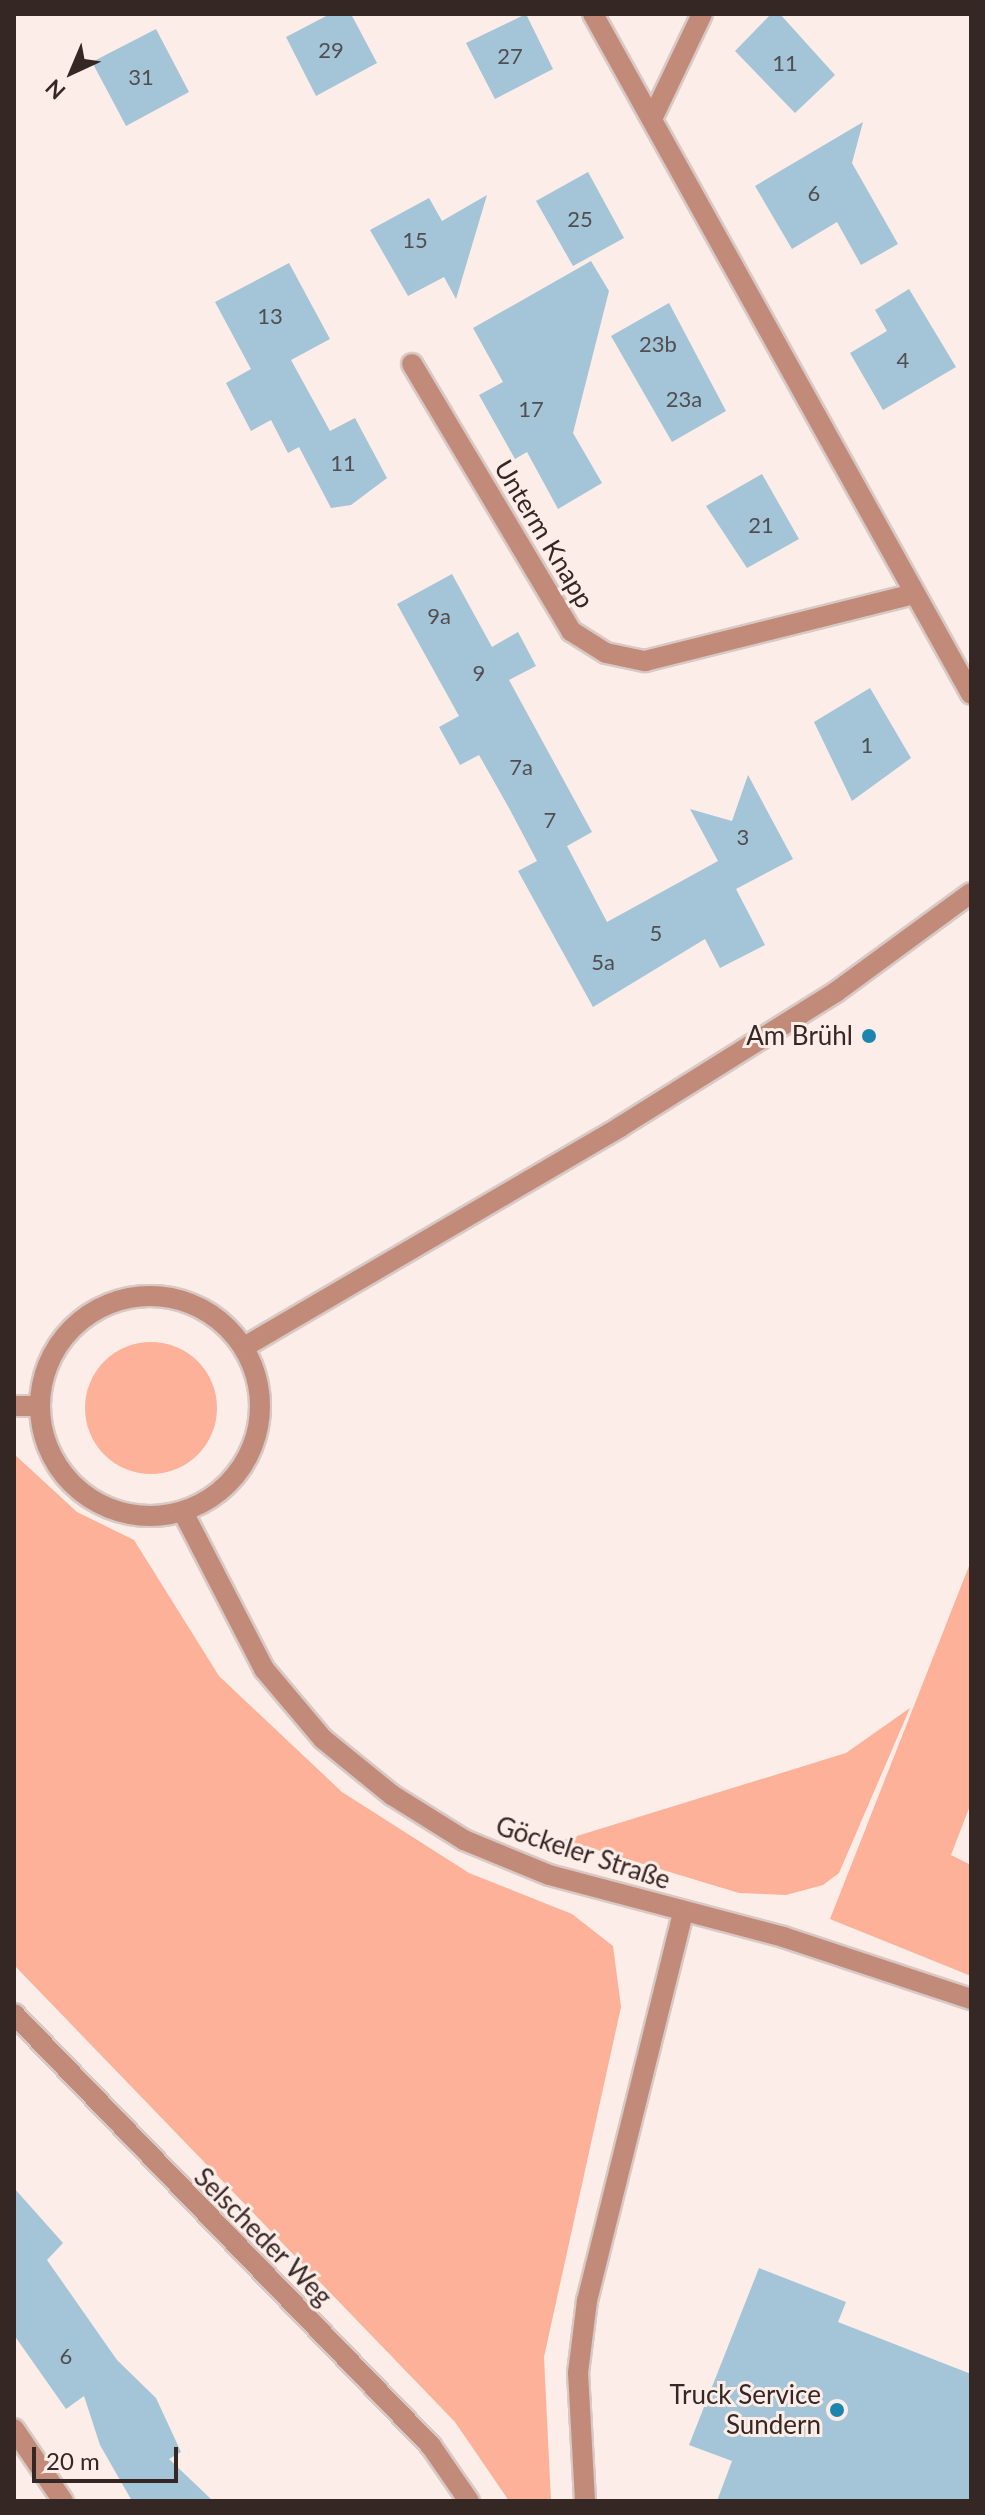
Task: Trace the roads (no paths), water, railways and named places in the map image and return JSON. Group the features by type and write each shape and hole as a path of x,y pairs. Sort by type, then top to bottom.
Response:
{"street":[{"path":"593,14 971,694"},
{"path":"652,119 702,14"},
{"name":"Unterm Knapp","path":"412,364 571,631 606,653 645,661 913,594"},
{"path":"244,1347 633,1119 836,992 971,893"},
{"path":"139,1295 195,1305 244,1347 260,1390 247,1459 220,1491 183,1512 142,1517 90,1499 62,1475 45,1443 38,1406 44,1370 62,1338 110,1302 139,1295"},
{"path":"14,1406 38,1406"},
{"name":"Göckeler Straße","path":"183,1512 264,1669 323,1739 392,1795 464,1840 549,1875 683,1913 783,1937 971,1999"},
{"path":"585,2501 578,2373 587,2301 683,1913"},
{"name":"Selscheder Weg","path":"14,2014 384,2396 469,2501"},
{"path":"14,2429 63,2501"}],"place":[{"name":"Am Brühl","path":"869,1036"},
{"name":"Truck Service Sundern","path":"837,2410"}]}
